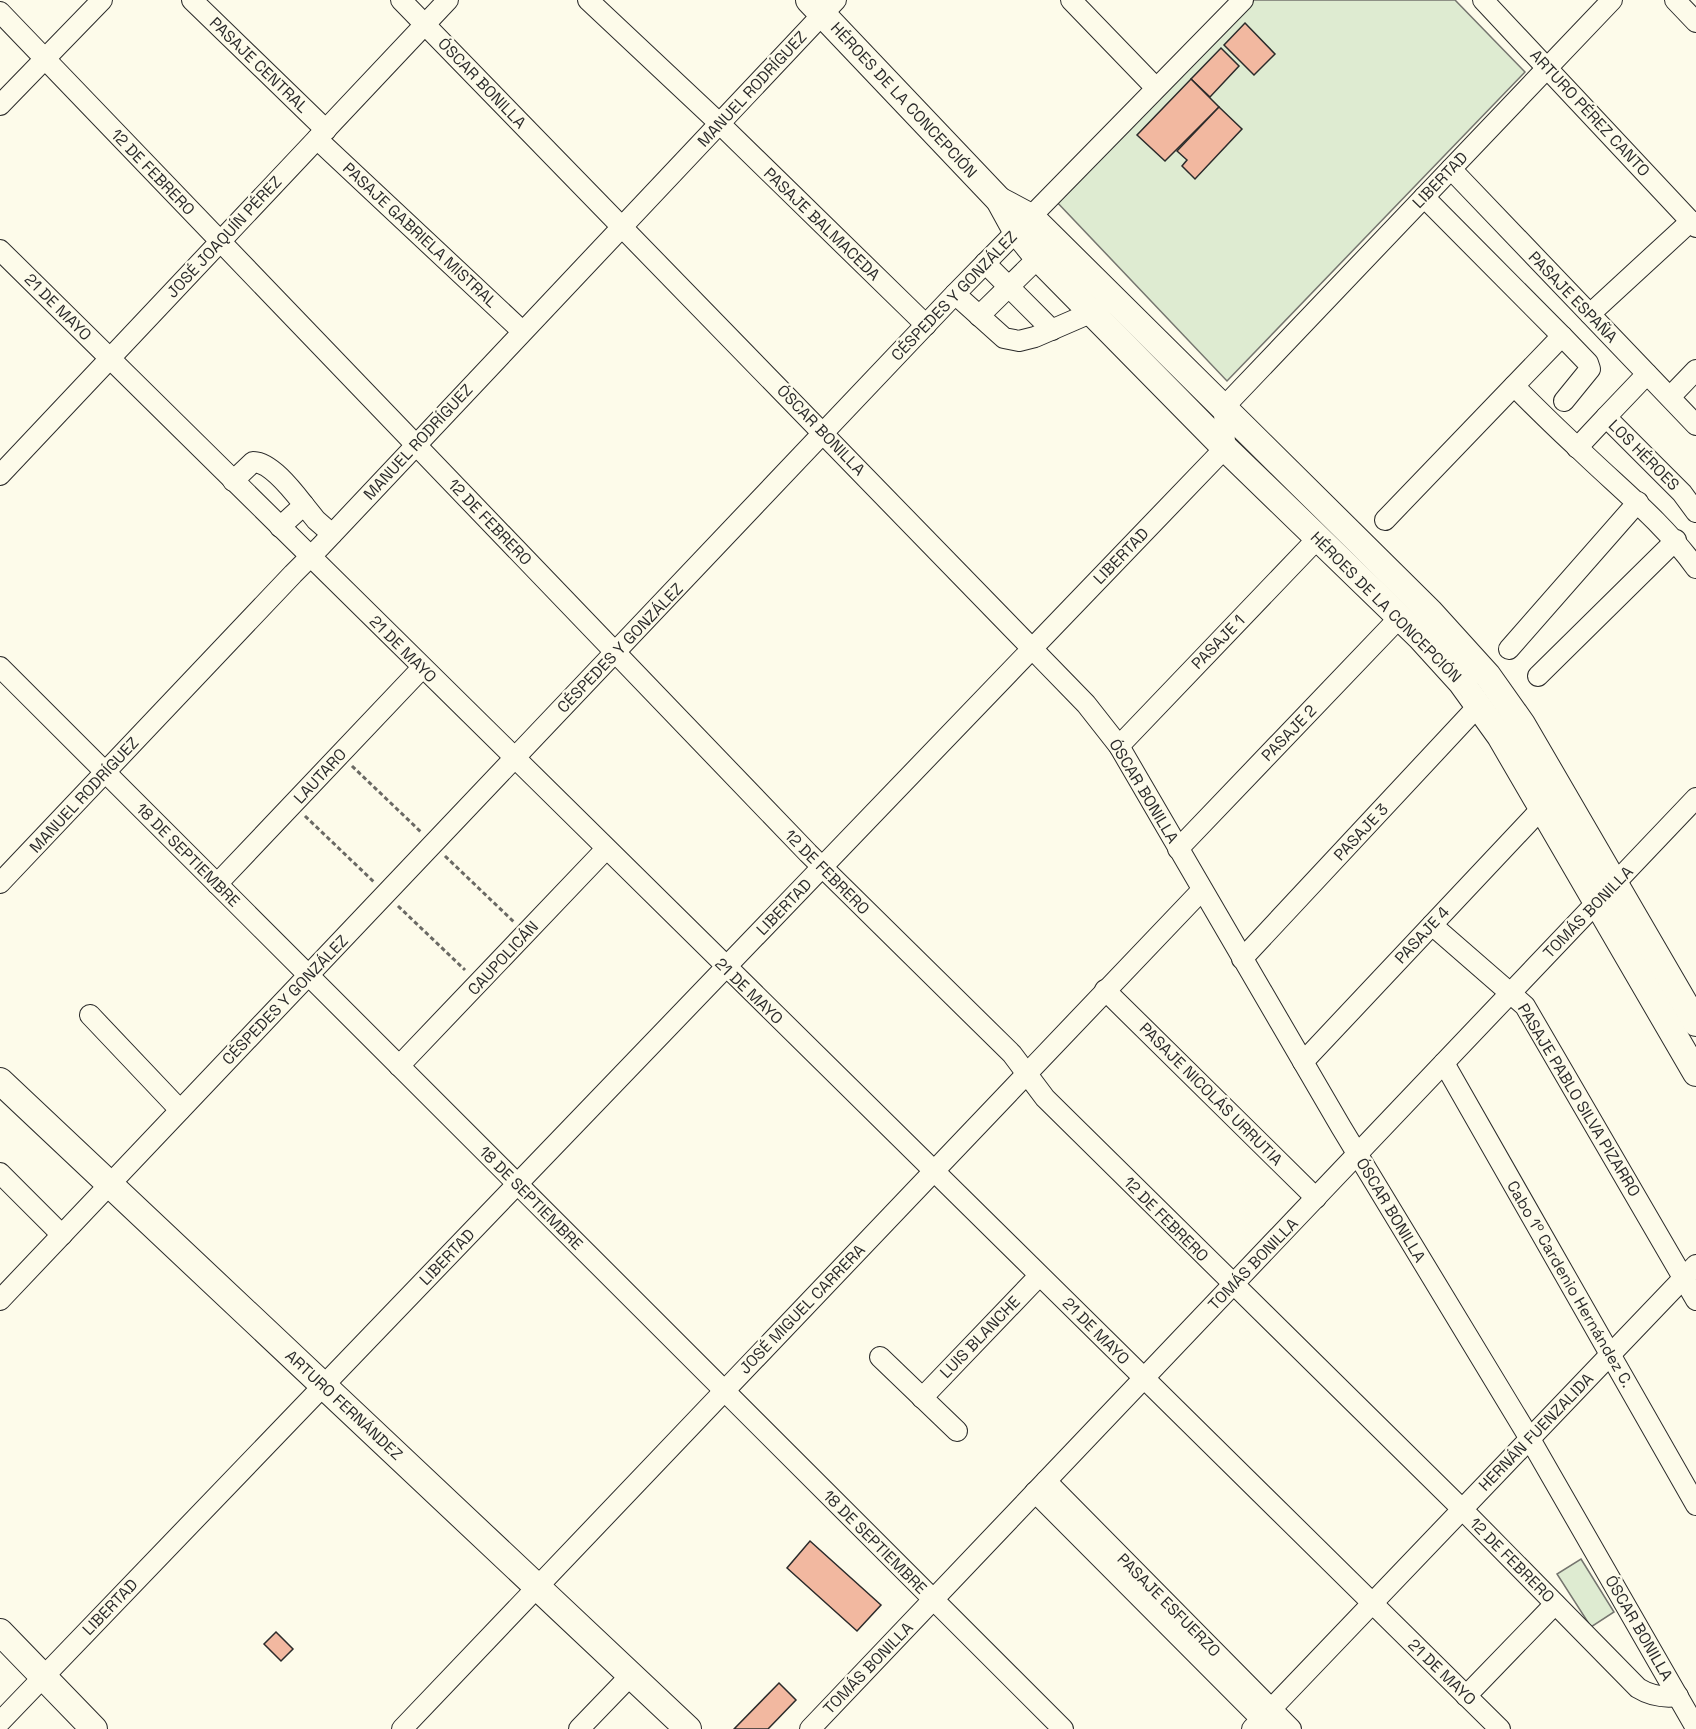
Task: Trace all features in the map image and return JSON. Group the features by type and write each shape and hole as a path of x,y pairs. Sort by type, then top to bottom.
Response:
{"main road":[{"name":"HÉROES DE LA CONCEPCIÓN","path":"822,5 999,200 1024,224 1116,300 1437,618 1488,676 1527,732 1696,1023"},
{"name":"HÉROES DE LA CONCEPCIÓN","path":"1024,224 1038,258 1225,448 1442,659 1479,705 1500,736 1696,1073"},
{"name":"ARTURO FERNÁNDEZ","path":"0,1081 688,1729"},
{"path":"0,1632 94,1729"}],"street":[{"path":"0,105 102,0"},
{"name":"PASAJE CENTRAL","path":"192,0 321,134"},
{"name":"ÓSCAR BONILLA","path":"401,0 1086,704 1119,746 1357,1154 1530,1438 1696,1728"},
{"name":"JOSÉ JOAQUÍN PÉREZ","path":"0,475 448,0"},
{"name":"PASAJE BALMACEDA","path":"588,0 719,123 926,325"},
{"path":"1071,0 1156,87"},
{"name":"CÉSPEDES Y GONZÁLEZ","path":"0,1300 955,294 1243,0"},
{"name":"ARTURO PÉREZ CANTO","path":"1483,0 1693,224"},
{"name":"LIBERTAD","path":"1224,407 1612,0"},
{"path":"1675,0 1696,22"},
{"name":"MANUEL RODRÍGUEZ","path":"0,883 719,123 822,5"},
{"name":"12 DE FEBRERO","path":"0,12 822,868 1012,1054 1039,1093 1462,1509 1638,1688 1656,1696 1667,1698 1678,1696"},
{"name":"PASAJE GABRIELA MISTRAL","path":"321,134 522,331"},
{"name":"PASAJE ESPAÑA","path":"1451,169 1696,425"},
{"path":"1424,197 1588,363 1590,369 1564,401"},
{"path":"1590,314 1693,224"},
{"name":"21 DE MAYO","path":"0,250 1500,1729"},
{"path":"980,316 1038,258"},
{"path":"985,264 1052,330"},
{"path":"955,294 1004,338 1010,340 1026,340 1092,314 1116,300"},
{"path":"1384,520 1562,336"},
{"path":"1670,397 1696,370"},
{"name":"LOS HÉROES","path":"1647,374 1606,417 1682,493 1696,512"},
{"path":"1514,386 1577,448 1638,502 1676,540 1696,568"},
{"path":"1224,407 1225,448"},
{"path":"1577,448 1606,417"},
{"name":"LIBERTAD","path":"0,1722 1225,448"},
{"path":"233,481 253,462 266,465 288,486 315,520 332,534"},
{"path":"1509,649 1638,502"},
{"path":"280,527 304,505"},
{"name":"PASAJE 1","path":"1119,746 1318,538"},
{"path":"1538,676 1676,540"},
{"name":"PASAJE 2","path":"1178,849 1400,617"},
{"name":"18 DE SEPTIEMBRE","path":"0,667 1063,1729"},
{"name":"LAUTARO","path":"217,884 422,668"},
{"name":"PASAJE 3","path":"1242,959 1479,705"},
{"name":"PASAJE 4","path":"1303,1062 1542,808"},
{"name":"TOMÁS BONILLA","path":"810,1729 1615,883 1693,808"},
{"name":"CAUPOLICÁN","path":"399,1066 606,849"},
{"name":"JOSÉ MIGUEL CARRERA","path":"402,1729 1202,890"},
{"name":"PASAJE PABLO SILVA PIZARRO","path":"1432,925 1511,992 1528,1011 1690,1272 1696,1300"},
{"name":"PASAJE NICOLÁS URRUTIA","path":"1106,990 1316,1198"},
{"path":"90,1015 180,1110"},
{"name":"Cabo 1º Cardenio Hernández C.","path":"1444,1063 1696,1504"},
{"path":"0,1173 62,1235"},
{"name":"HERNÁN FUENZALIDA","path":"1264,1722 1372,1603 1690,1272"},
{"name":"LUIS BLANCHE","path":"922,1398 1039,1276"},
{"path":"880,1357 957,1431"},
{"name":"PASAJE ESFUERZO","path":"1041,1487 1264,1722 1291,1729"},
{"path":"1466,1696 1555,1604"},
{"path":"579,1729 631,1675"}],"path":[{"path":"340,754 413,824"},
{"path":"293,805 365,874"},
{"path":"454,864 526,933"},
{"path":"405,912 479,983"}],"green space":[{"path":"1254,0 1455,0 1525,72 1227,381 1054,199"},
{"path":"1581,1559 1614,1612 1591,1627 1557,1574"}],"building":[{"path":"1245,23 1275,54 1254,75 1224,45"},
{"path":"1221,48 1239,66 1210,97 1191,79"},
{"path":"1191,79 1219,107 1165,161 1137,135"},
{"path":"1219,107 1242,129 1195,179 1182,166 1187,160 1177,151"},
{"path":"810,1541 881,1605 857,1631 787,1568"},
{"path":"276,1632 293,1649 281,1661 264,1644"},
{"path":"779,1683 796,1700 768,1729 734,1729"}]}
